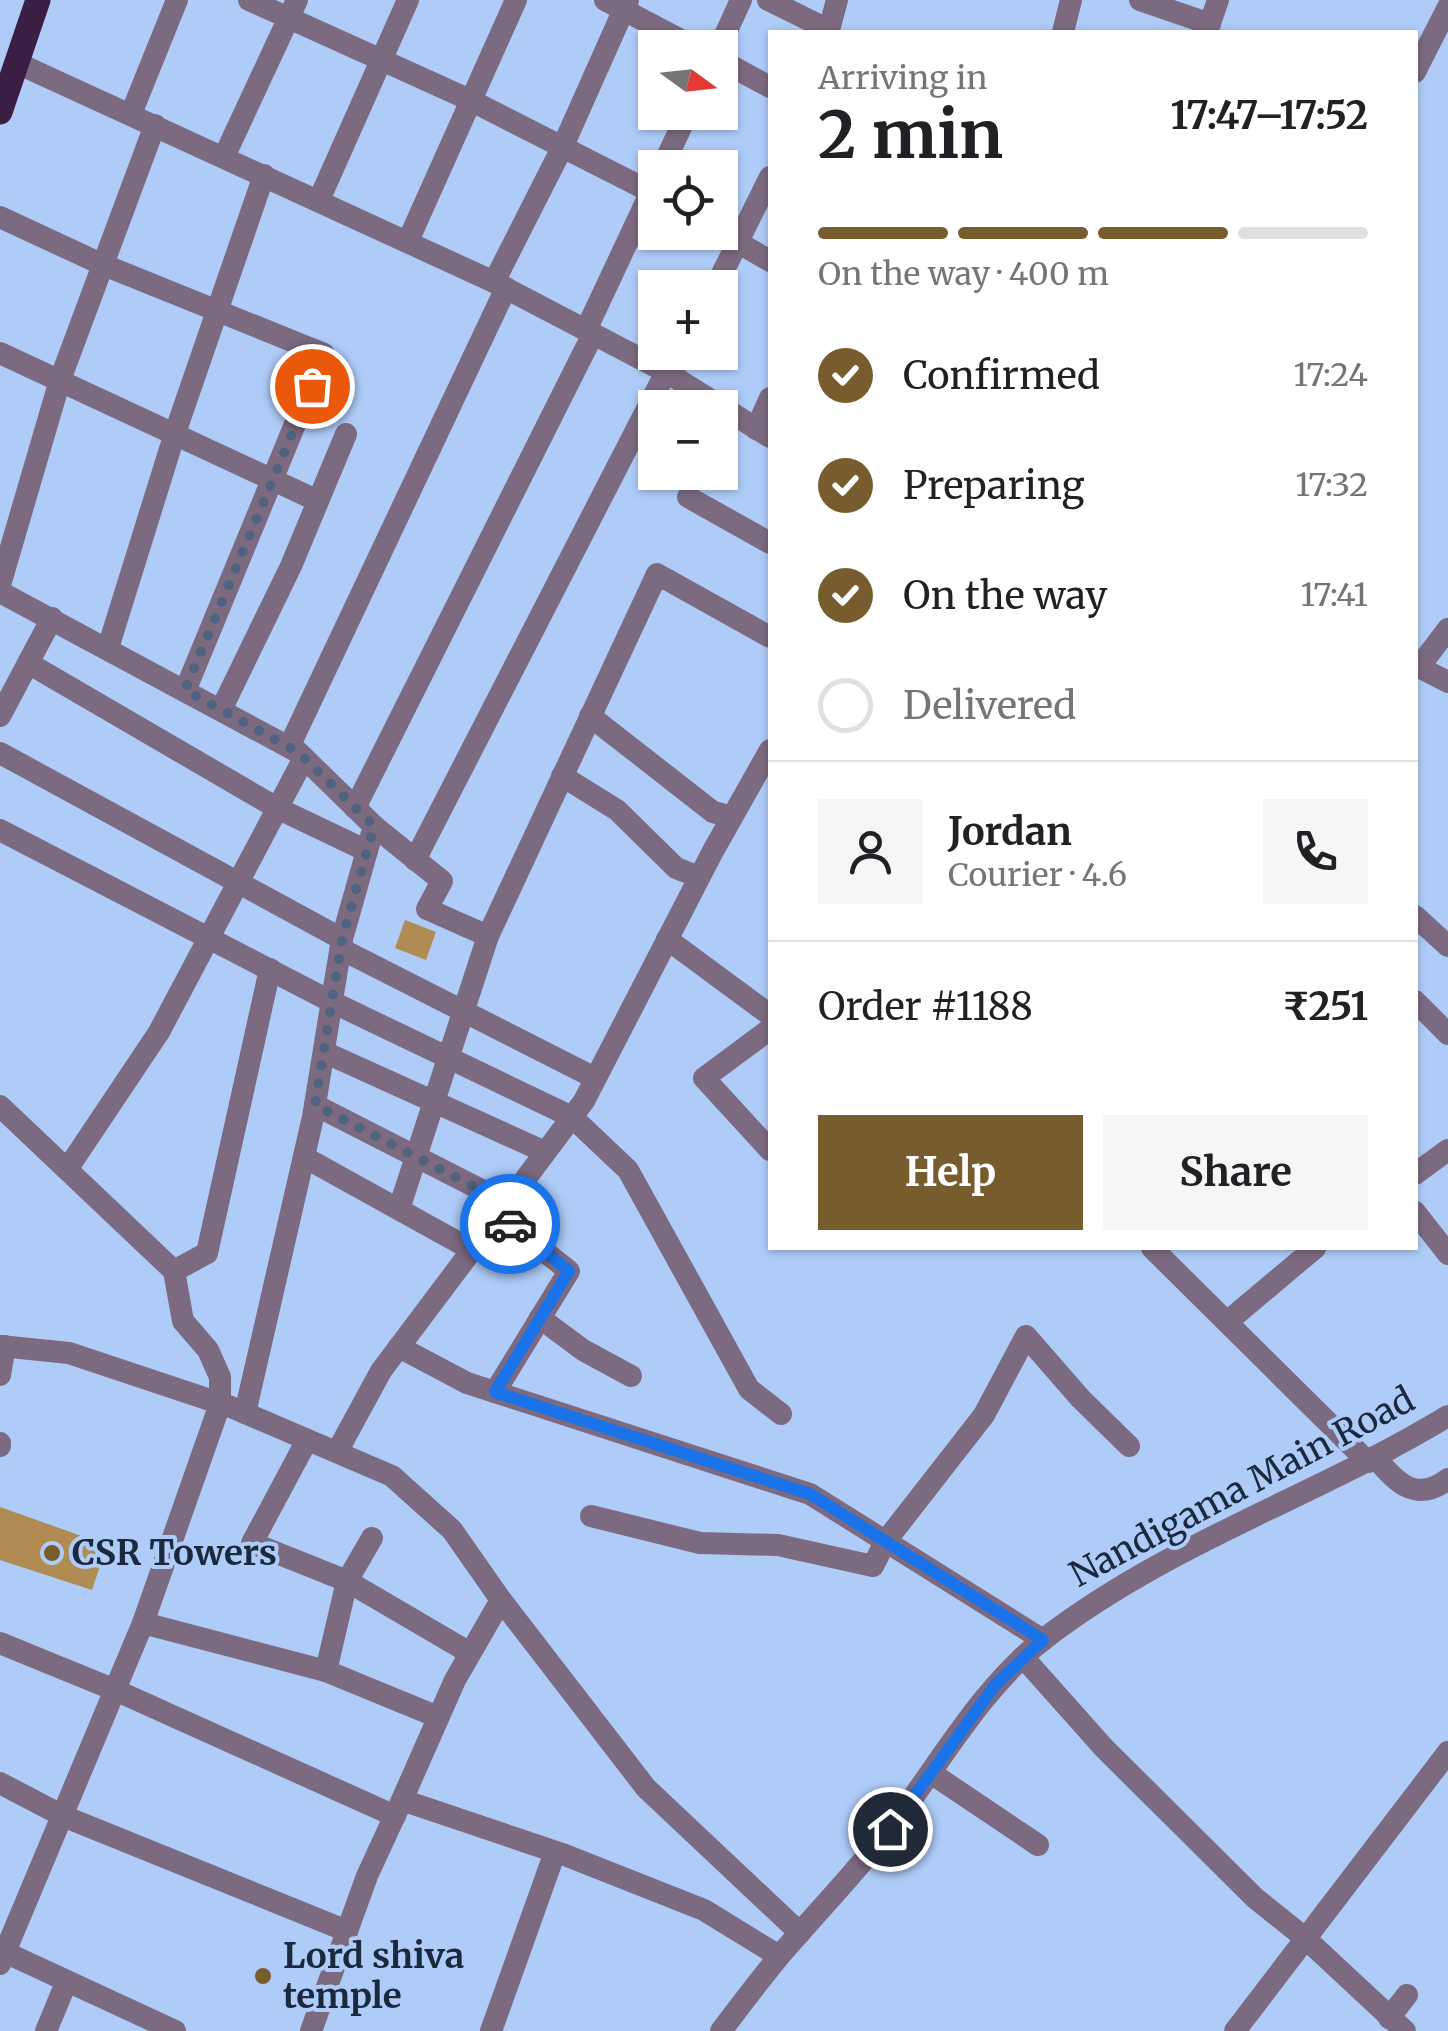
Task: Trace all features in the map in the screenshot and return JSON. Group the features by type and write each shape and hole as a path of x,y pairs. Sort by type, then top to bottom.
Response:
{"main road":[{"path":"0,112 38,0"}],"street":[{"path":"130,114 177,0"},
{"path":"249,0 293,9 381,60 638,182"},
{"path":"318,200 408,0"},
{"path":"408,241 516,0"},
{"path":"727,30 741,0"},
{"path":"768,0 827,30"},
{"path":"831,30 837,0"},
{"path":"1063,30 1070,0"},
{"path":"1140,0 1208,28 1218,0"},
{"path":"68,1168 158,1032 276,808 297,752 563,146 619,3 665,30"},
{"path":"1418,69 1439,47 1448,7"},
{"path":"224,157 293,9"},
{"path":"17,63 500,285 668,374 763,433 768,408"},
{"path":"738,70 768,86"},
{"path":"155,126 60,380 0,588 297,752 374,826 442,881 427,909 488,936"},
{"path":"108,648 175,433 264,175"},
{"path":"738,224 768,180"},
{"path":"0,217 103,265 324,354 185,690"},
{"path":"355,808 638,225"},
{"path":"738,242 768,260"},
{"path":"0,353 318,501"},
{"path":"416,860 671,370"},
{"path":"221,710 291,566 346,434"},
{"path":"688,498 768,542"},
{"path":"399,1209 488,936 656,574 768,636"},
{"path":"0,716 8,684 28,662 52,618"},
{"path":"1418,665 1448,629"},
{"path":"28,662 276,808 366,851"},
{"path":"1418,667 1448,682"},
{"path":"590,716 713,812 732,817"},
{"path":"0,753 238,882 463,1011 595,1078"},
{"path":"337,1452 381,1371 572,1117 732,817 764,774"},
{"path":"562,776 617,810 676,868 699,877"},
{"path":"245,1413 315,1105 342,944 374,826"},
{"path":"0,830 332,1002 572,1117 628,1170 748,1389 781,1414"},
{"path":"1418,919 1448,946"},
{"path":"667,939 768,1014"},
{"path":"174,1272 206,1252 270,969"},
{"path":"1418,1004 1448,1034"},
{"path":"768,1030 704,1078 768,1148"},
{"path":"324,1052 546,1152"},
{"path":"315,1105 416,1156 502,1209 569,1271 495,1392"},
{"path":"0,1106 174,1272 183,1321 208,1350 220,1376 220,1404 142,1623 2,1956 175,2031"},
{"path":"1418,1172 1448,1150"},
{"path":"304,1157 472,1250"},
{"path":"1418,1216 1448,1254"},
{"path":"1154,1250 1392,1478 1412,1490 1434,1490 1448,1479"},
{"path":"1227,1322 1313,1250"},
{"path":"540,1318 583,1350 632,1376"},
{"path":"591,1516 700,1543 778,1545 873,1566 886,1542 984,1415 1026,1336 1129,1446"},
{"path":"0,1375 2,1346 69,1354 245,1413 392,1476 452,1530 646,1788 800,1932"},
{"path":"399,1347 467,1383 810,1494 1043,1640"},
{"name":"Nandigama Main Road","path":"722,2031 779,1956 890,1829 996,1684 1022,1657 1088,1607 1161,1562 1236,1522 1372,1460 1448,1416"},
{"path":"308,1440 252,1543 347,1581 470,1653"},
{"path":"326,1672 347,1581 372,1538"},
{"path":"311,2031 367,1876 438,1717 501,1600"},
{"path":"142,1623 326,1672 438,1717"},
{"path":"0,1643 398,1808 555,1852 704,1910 779,1956"},
{"path":"1022,1657 1118,1762 1255,1898 1305,1938 1397,2024 1406,1995"},
{"path":"1235,2031 1448,1752"},
{"path":"931,1773 1038,1845"},
{"path":"0,1784 63,1816 347,1931"},
{"path":"492,2031 555,1852"},
{"path":"46,2031 66,1983"}],"building":[{"path":"405,920 436,932 426,960 395,948"},
{"name":"CSR Towers","path":"0,1507 107,1545 92,1590 0,1560"}],"way so far":[{"path":"312,386 185,690 298,752 374,826 342,940 315,1105 506,1203 498,1214 510,1224"}],"place":[{"name":"CSR Towers","path":"52,1553"},
{"name":"Lord shiva temple","path":"263,1976"}],"route":[{"path":"510,1224 569,1271 495,1392 810,1494 1043,1640 996,1684 890,1829"}]}
